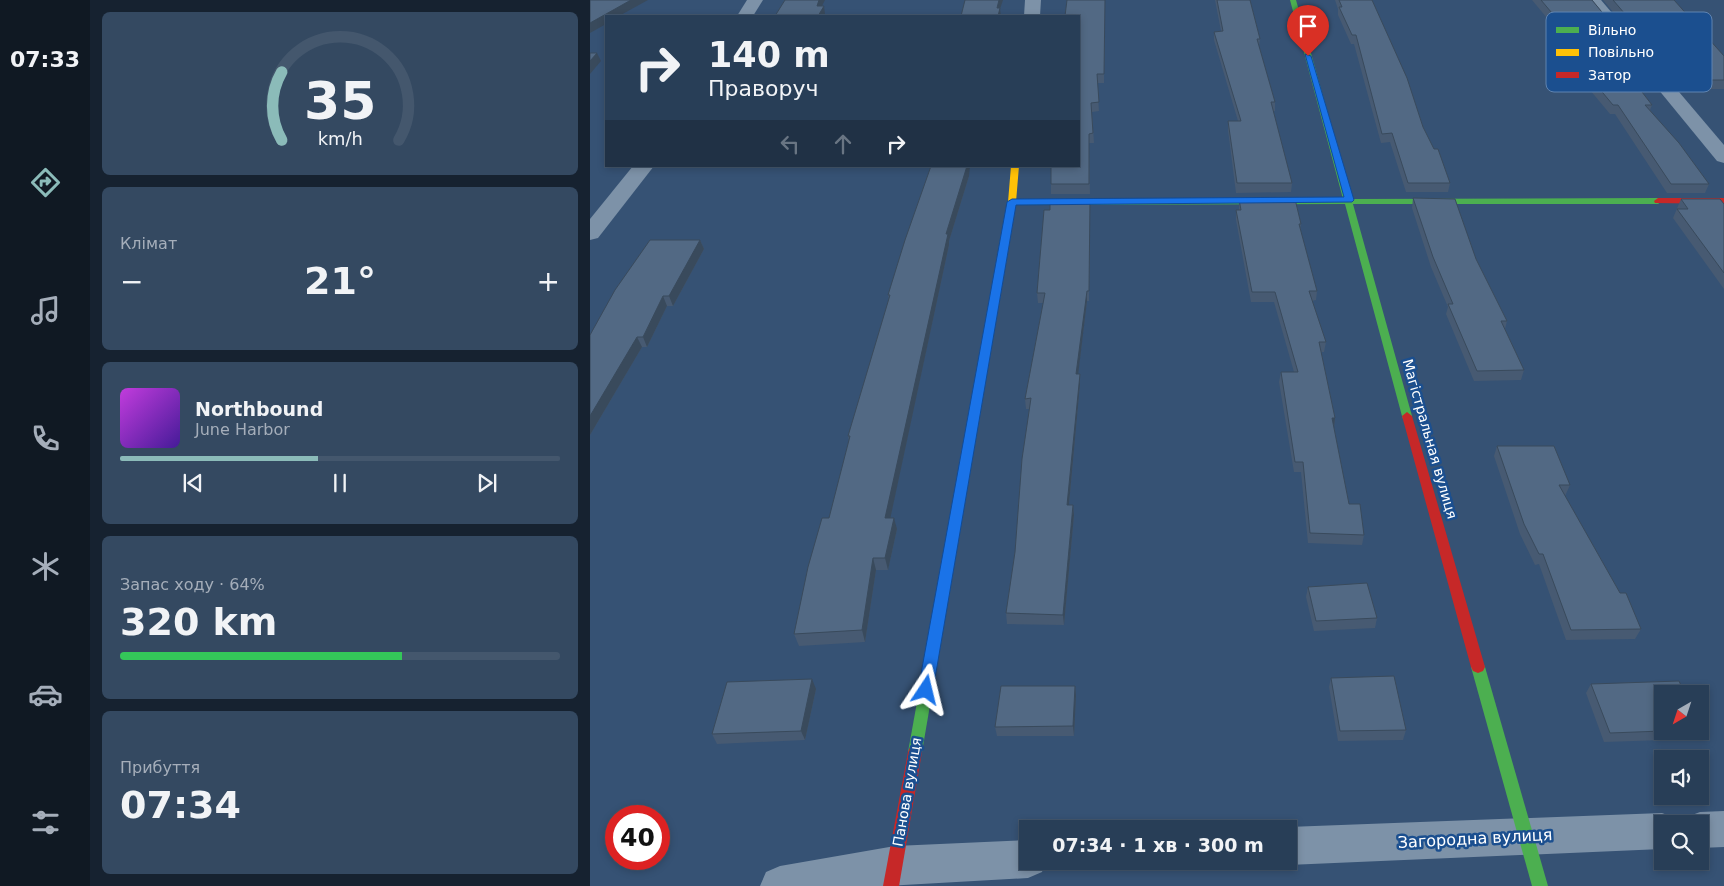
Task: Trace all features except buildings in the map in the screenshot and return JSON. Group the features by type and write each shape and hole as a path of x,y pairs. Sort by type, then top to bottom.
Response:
{"street":[{"path":"746,15 754,0"},
{"path":"1032,15 1033,0"},
{"name":"Магістральная вулиця","path":"1293,0 1411,430 1540,886"},
{"path":"1593,0 1603,12"},
{"path":"1670,92 1724,157"},
{"path":"590,234 643,167"},
{"name":"Панова вулиця","path":"893,876 1012,202 1016,167"},
{"path":"1012,202 1349,200 1724,201"},
{"path":"1709,830 1724,829"},
{"name":"Загородна вулиця","path":"1297,846 1654,831"},
{"path":"780,886 893,876 1019,860"}],"traffic: fast":[{"path":"1293,0 1407,416"},
{"path":"1012,202 1658,201"},
{"path":"915,752 991,320"},
{"path":"1478,667 1540,886"}],"traffic: slow":[{"path":"991,320 1012,202 1015,167"}],"traffic: jam":[{"path":"1658,201 1724,201"},
{"path":"1407,416 1478,667"},
{"path":"891,886 915,752"}],"route":[{"path":"926,690 1012,202 1349,200 1308,56"}]}
